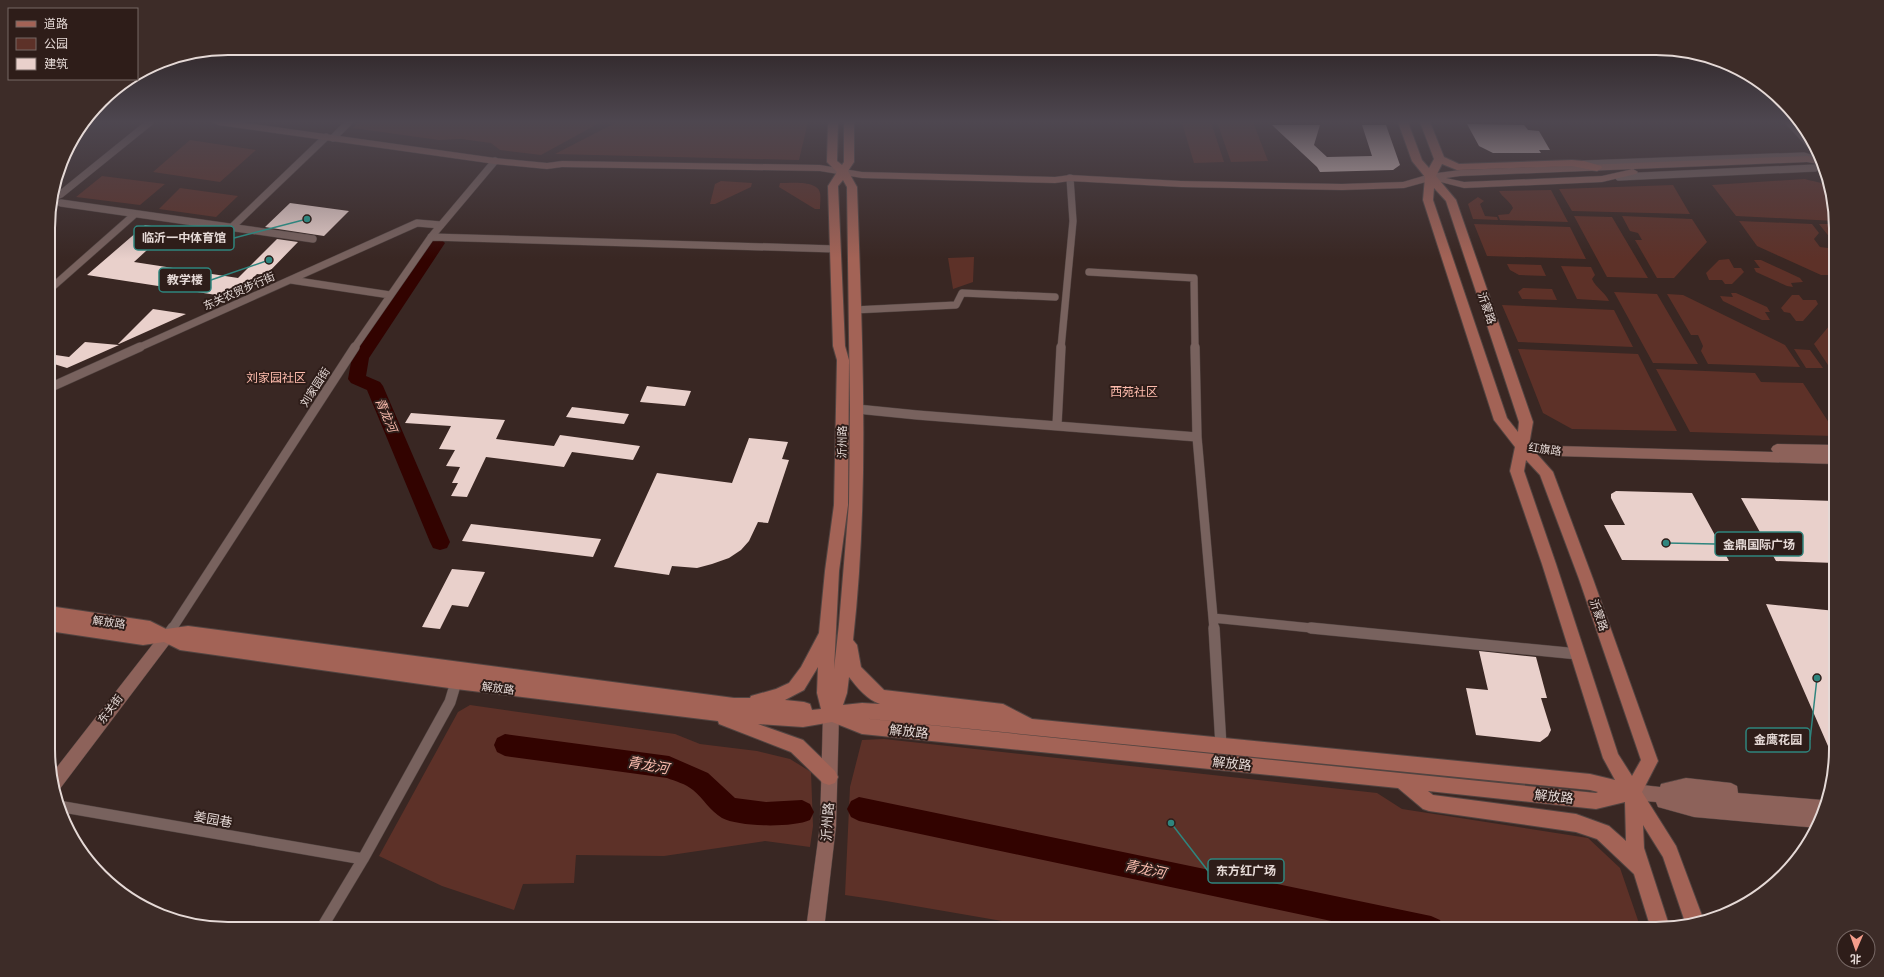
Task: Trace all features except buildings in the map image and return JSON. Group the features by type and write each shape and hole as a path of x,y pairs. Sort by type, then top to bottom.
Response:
{"main road":[{"path":"551,168 554,169 820,174 843,171 862,175 1047,180 1070,178 1130,180 1181,184 1342,187 1404,185 1430,177 1460,173 1606,168"},
{"name":"沂州路","path":"831,714 839,693 847,624 856,503 857,410 852,187 843,171 839,168"},
{"name":"沂州路","path":"816,922 828,826 831,714 825,693 827,632 832,571 841,505 843,360 838,346 833,186 846,168"},
{"name":"沂蒙路","path":"1422,168 1452,200 1526,422 1516,471 1578,654 1611,758 1670,852 1693,918"},
{"name":"沂蒙路","path":"1435,168 1430,177 1428,200 1501,420 1521,446 1546,472 1586,579 1650,761 1633,792"},
{"path":"1430,177 1462,179 1714,168"},
{"path":"1430,177 1464,185 1602,179 1636,171"},
{"name":"红旗路","path":"1521,446 1554,443 1829,450"},
{"name":"红旗路","path":"1521,446 1557,451 1829,459"},
{"name":"解放路","path":"55,614 150,628 168,635 180,643 456,682 711,714 803,719 862,710 1590,782 1694,808 1814,819"},
{"path":"847,624 853,670 864,683 880,697 1003,711 1032,728"},
{"name":"解放路","path":"55,625 143,638 188,633 734,705 804,709 831,714 862,726 1596,801 1633,792 1819,808"},
{"path":"734,705 773,698 796,688 812,664 827,632"},
{"name":"东关街","path":"57,778 168,635"},
{"path":"711,714 797,746 829,777"},
{"path":"1402,780 1429,803 1576,823 1603,832 1640,867"},
{"path":"1633,792 1635,848 1659,922"}],"street":[{"path":"58,195 94,168"},
{"path":"231,228 297,168"},
{"name":"刘家园街","path":"168,635 390,295 430,237 489,168"},
{"path":"1602,179 1627,175 1815,168"},
{"path":"1057,425 1058,365 1069,271 1073,216 1072,188 1070,178"},
{"path":"60,203 314,239"},
{"path":"55,285 135,214"},
{"name":"东关农贸步行街","path":"55,385 417,223 441,225"},
{"path":"430,237 835,249"},
{"path":"1089,272 1194,278 1198,437 1213,618 1221,746"},
{"path":"290,280 390,295"},
{"path":"854,310 956,305 962,293 1055,297"},
{"path":"857,410 877,410 898,414 1198,437"},
{"path":"1213,618 1578,654"},
{"path":"325,922 363,859 450,702 456,682"},
{"name":"姜园巷","path":"65,807 363,859"}],"green space":[{"path":"158,168 236,168 220,182 153,172"},
{"path":"102,176 165,184 140,205 76,197"},
{"path":"1805,179 1822,184 1826,195 1829,221 1736,216 1712,185"},
{"path":"721,181 752,183 751,187 715,204 710,204 715,184"},
{"path":"780,183 803,183 814,186 820,193 820,209 815,209 779,187"},
{"path":"1673,185 1690,214 1572,211 1559,189"},
{"path":"180,188 238,196 216,217 159,209"},
{"path":"1551,190 1568,222 1500,220 1498,215 1509,214 1513,208 1499,191"},
{"path":"1478,197 1484,201 1480,204 1485,216 1497,217 1498,220 1473,219 1468,204"},
{"path":"1574,216 1612,217 1648,278 1607,277"},
{"path":"1622,216 1692,219 1707,242 1674,278 1657,278 1635,240 1642,240 1638,233 1630,231"},
{"path":"1739,221 1812,224 1819,233 1814,239 1820,247 1829,249 1829,275 1821,275 1757,246"},
{"path":"1474,224 1570,227 1586,259 1487,256"},
{"path":"1819,224 1829,224 1829,236"},
{"path":"974,257 973,282 953,289 948,258"},
{"path":"1729,259 1734,268 1741,268 1744,272 1732,284 1725,284 1722,280 1709,280 1706,273 1719,260"},
{"path":"1754,260 1761,260 1800,278 1803,282 1791,283 1793,287 1787,286 1756,272 1754,268 1760,268"},
{"path":"1507,264 1541,265 1546,276 1519,275 1510,270"},
{"path":"1561,266 1591,267 1595,275 1592,279 1609,301 1577,299"},
{"path":"1523,288 1552,289 1557,300 1522,299 1518,292"},
{"path":"1614,292 1657,294 1698,364 1653,363"},
{"path":"1731,293 1736,293 1767,307 1770,312 1765,312 1770,320 1762,320 1723,301 1720,296 1733,297"},
{"path":"1667,294 1683,295 1785,345 1800,367 1708,364 1701,351 1703,346 1698,335 1691,335"},
{"path":"1792,295 1799,295 1803,300 1816,300 1818,304 1803,321 1796,321 1790,313 1784,312 1781,308"},
{"path":"1502,305 1614,310 1633,347 1518,342"},
{"path":"1829,326 1829,366 1814,344"},
{"path":"1518,349 1638,354 1677,431 1572,429 1543,413"},
{"path":"1794,349 1810,350 1823,368 1806,368"},
{"path":"1656,369 1755,373 1761,382 1803,383 1829,423 1829,436 1690,432"},
{"path":"470,705 675,734 700,744 757,751 790,759 811,772 813,826 810,847 765,841 664,856 576,855 574,883 523,884 514,910 442,886 379,856 458,712"},
{"path":"884,739 1377,793 1402,809 1588,838 1620,868 1639,922 1008,922 845,895 850,787 862,740"}],"waterway":[{"name":"青龙河","path":"437,243 361,357 357,379 374,386 440,542"},
{"name":"青龙河","path":"505,745 669,767 700,781 729,809 766,814 802,812"},
{"name":"青龙河","path":"859,809 1398,922"}],"place":[{"name":"临沂一中体育馆","path":"307,219"},
{"name":"教学楼","path":"269,260"},
{"name":"金鼎国际广场","path":"1666,543"},
{"name":"金鹰花园","path":"1817,678"},
{"name":"东方红广场","path":"1171,823"}],"district":[{"name":"刘家园社区","path":"276,378"},
{"name":"西苑社区","path":"1134,392"}]}
